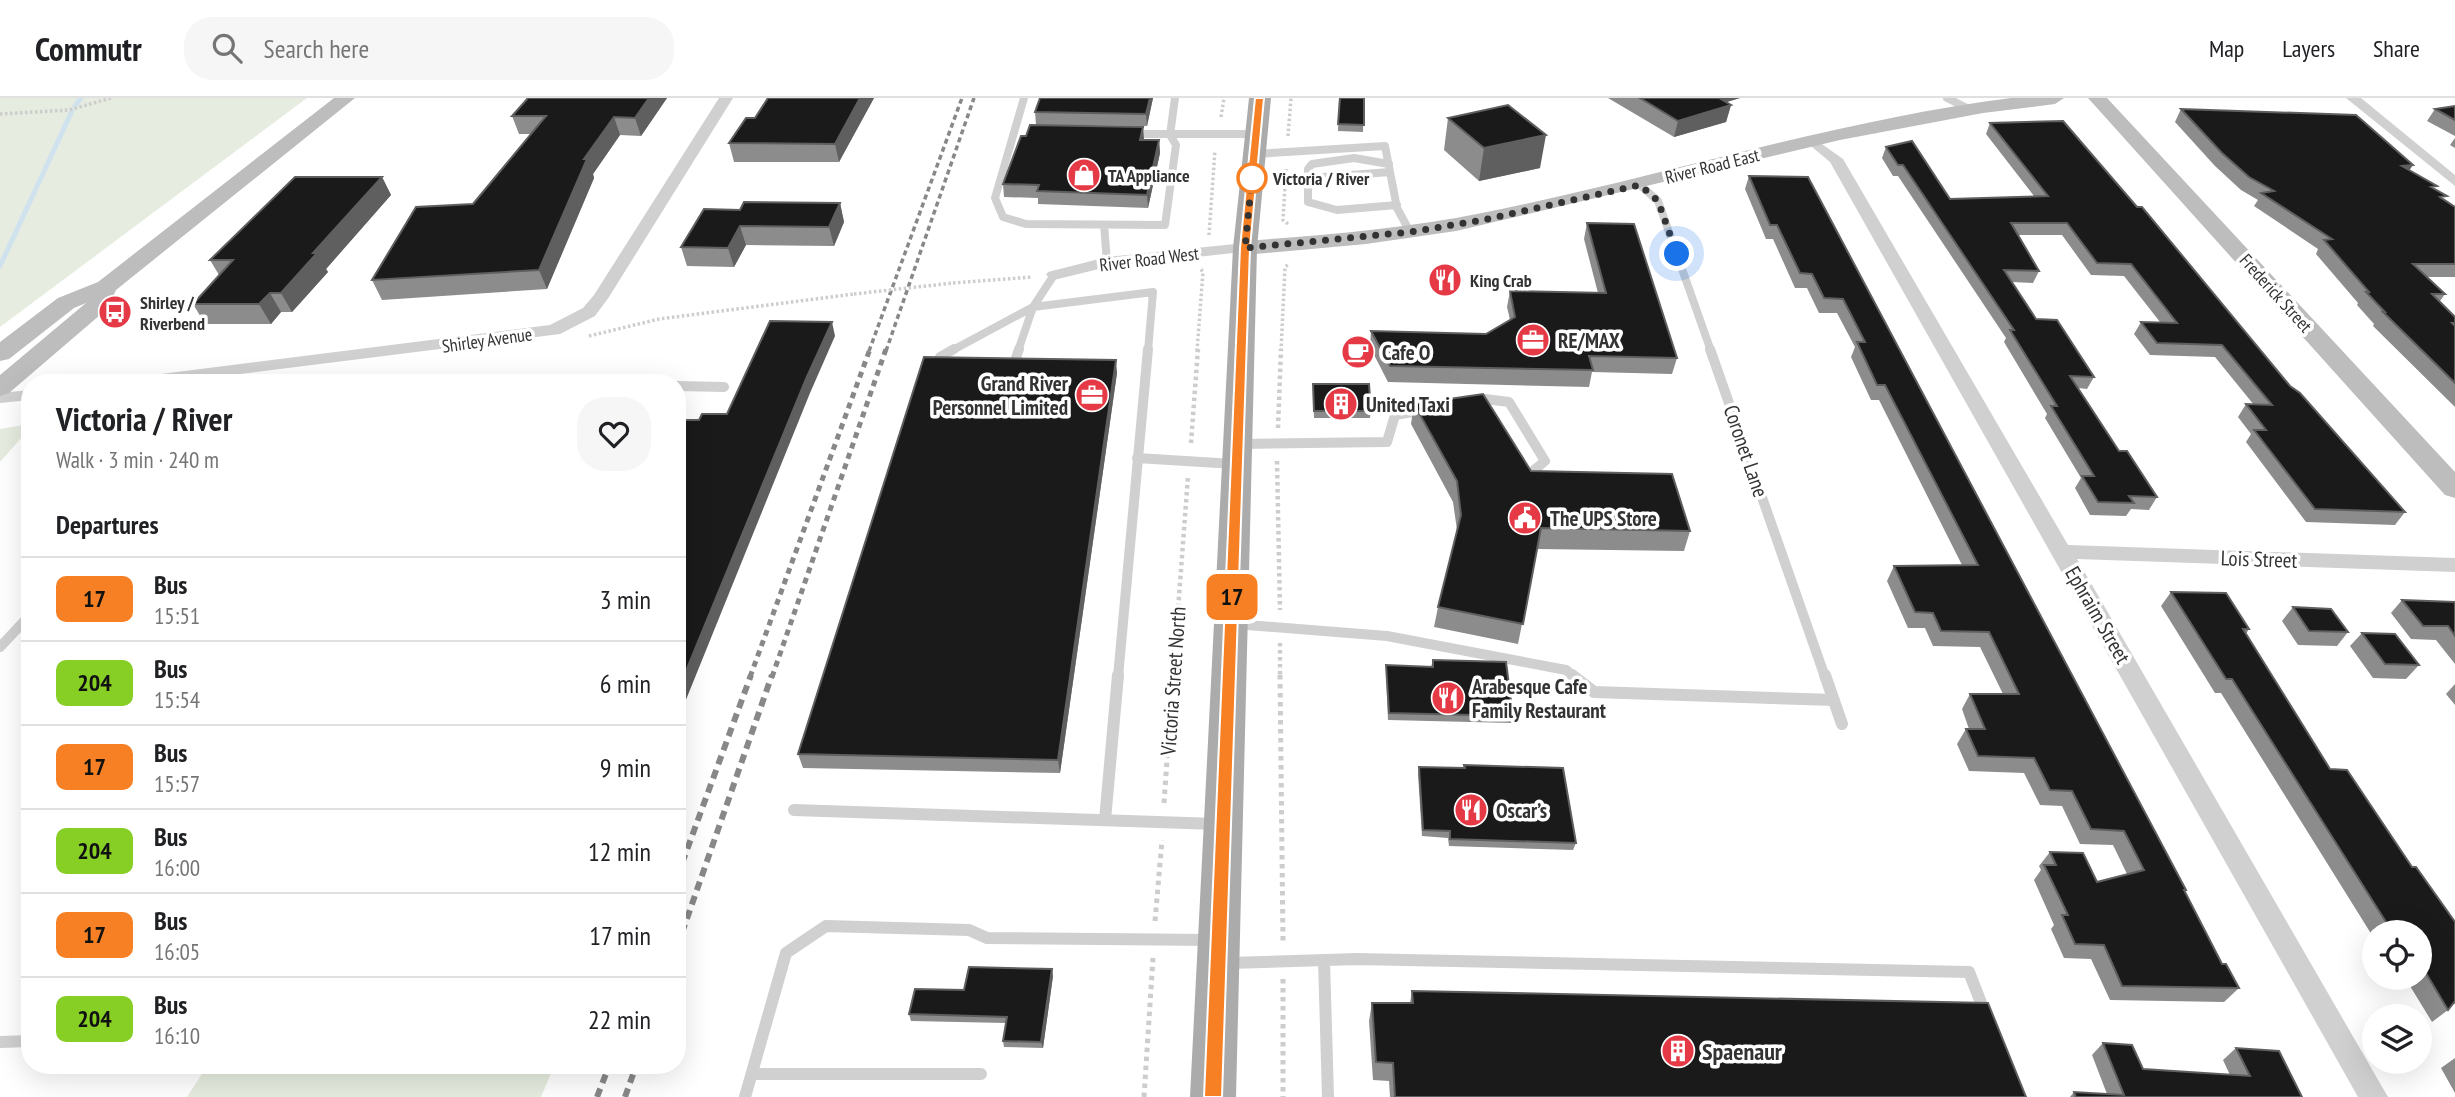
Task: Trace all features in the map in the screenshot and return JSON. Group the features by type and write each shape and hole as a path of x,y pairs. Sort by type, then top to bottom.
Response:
{"main road":[{"path":"0,354 66,303 106,288 346,98"},
{"path":"1213,1097 1245,248 1260,98"},
{"name":"River Road East","path":"1245,248 1410,232 1483,220 1640,185 1812,141 1969,109 2055,98"},
{"name":"Frederick Street","path":"2097,98 2455,489"},
{"path":"0,388 99,304 106,288"}],"street":[{"name":"Shirley Avenue","path":"252,374 554,330 589,312 726,98"},
{"path":"2353,98 2455,182"},
{"name":"Ephraim Street","path":"1812,141 1836,159 2374,1097"},
{"name":"River Road West","path":"1054,275 1107,262 1245,248"},
{"path":"0,398 21,396"},
{"name":"Lois Street","path":"2063,552 2455,565"}],"lane":[{"path":"1024,98 1019,131 995,198 1003,218 1026,224 1104,225 1165,225 1176,145 1170,135 1175,98"},
{"path":"1947,98 1969,109"},
{"path":"1114,133 1218,135 1255,144 1385,146 1396,205 1410,232"},
{"path":"1390,168 1353,158 1311,164 1308,169 1308,202 1314,208 1328,210 1396,205"},
{"path":"1323,177 1390,168"},
{"name":"Coronet Lane","path":"1640,185 1658,201 1842,724"},
{"path":"1104,225 1107,262"},
{"path":"1016,358 1033,307 1054,275"},
{"path":"940,357 1033,307 1153,292 1105,820"},
{"path":"686,386 724,387"},
{"path":"1460,404 1485,399 1509,402 1545,461 1526,477"},
{"path":"1137,458 1189,461 1237,454 1277,443 1387,442 1395,415 1434,408"},
{"path":"1231,623 1387,636 1566,670 1594,692 1834,701"},
{"path":"0,647 21,625"},
{"path":"794,810 1223,824"},
{"path":"745,1097 786,953 826,926 969,930 987,938 1154,939 1283,961 1969,972 1989,1022"},
{"path":"1324,960 1328,1097"},
{"path":"0,1042 21,1041"},
{"path":"752,1074 981,1074"}],"path":[{"path":"0,114 69,110 111,98"},
{"path":"1209,230 1213,194 1211,174 1224,98"},
{"name":"Victoria Street North","path":"1144,1097 1203,272 1199,266"},
{"path":"1278,269 1285,267"},
{"path":"1283,1097 1280,627 1275,481 1284,276"},
{"path":"554,330 582,337 614,332 659,319 854,294 1017,278"}],"shaded area":[{"path":"0,98 307,98 0,327"},
{"path":"21,426 21,438 0,462 0,429"},
{"path":"202,1074 551,1074 541,1097 187,1097"}],"building":[{"path":"528,98 649,98 635,118 614,117 584,159 587,159 539,270 372,280 416,207 473,204 546,116 512,116"},
{"path":"768,98 860,98 835,144 729,143 746,118 755,118"},
{"name":"TA Appliance","path":"1040,98 1150,98 1146,114 1035,112"},
{"path":"1340,98 1364,98 1364,125 1338,124"},
{"path":"1640,98 1719,98 1731,105 1678,121"},
{"path":"1508,105 1546,135 1484,148 1448,118"},
{"path":"2455,106 2455,120 2435,109"},
{"path":"2181,109 2356,115 2413,165 2402,166 2437,186 2431,187 2447,196 2440,197 2455,207 2455,264 2413,264 2445,294 2432,294 2455,317 2455,323 2452,323 2455,326 2455,383 2383,312 2324,240 2332,239 2261,193 2274,191 2249,177 2222,153"},
{"path":"2063,121 2137,207 2142,207 2290,386 2300,393 2405,512 2315,509 2254,430 2266,430 2246,404 2272,405 2222,345 2157,343 2141,322 2177,323 2131,264 2097,263 2067,223 2011,223 2039,271 2004,270 2036,319 2057,320 2094,377 2070,376 2119,451 2127,451 2157,497 2129,496 2134,503 2098,502 2082,476 2094,476 2051,406 2057,406 2010,330 2014,330 1903,165 1898,165 1886,147 1912,141 1950,199 2048,196 1990,123"},
{"name":"TA Appliance","path":"1030,125 1143,127 1140,140 1159,140 1147,195 1037,191 1039,185 1003,184 1021,136 1026,136"},
{"path":"1749,176 1808,177 2186,890 2222,964 2226,964 2239,988 2122,986 2104,945 2075,944 2062,915 2068,915 2044,865 2056,865 2050,852 2083,853 2097,882 2144,870 2124,831 2091,829 2072,791 2050,790 2034,758 1978,756 1966,729 1985,729 1970,694 2019,694 1989,632 1941,631 1933,613 1915,612 1894,566 1978,565 1885,385 1877,385 1857,342 1865,342 1843,299 1824,298 1812,274 1800,273 1777,225 1770,225"},
{"path":"295,177 382,177 313,253 317,253 281,293 270,293 259,304 193,304 233,260 210,260"},
{"path":"744,202 840,203 829,227 740,226 728,248 681,247 704,209 740,210"},
{"path":"1587,223 1634,224 1677,358 1589,356 1593,370 1390,366 1371,331 1486,334 1515,317 1510,291 1606,293"},
{"path":"770,321 832,322 686,671 686,420 699,420 702,414 727,414"},
{"path":"924,357 1116,360 1058,760 798,754"},
{"name":"United Taxi","path":"1313,384 1369,384 1371,411 1314,411"},
{"path":"1483,394 1531,471 1672,474 1690,531 1541,528 1523,624 1438,607 1461,515 1457,481 1414,404"},
{"path":"2171,592 2226,593 2249,629 2243,629 2330,769 2347,770 2412,867 2416,867 2455,922 2455,1001 2448,1010 2432,983 2432,920 2385,920 2232,679 2226,679"},
{"path":"2402,600 2455,602 2455,636 2448,626 2423,626"},
{"path":"2293,607 2331,609 2348,632 2309,631"},
{"path":"2362,633 2395,634 2419,665 2385,664"},
{"name":"Arabesque Cafe Family Restaurant","path":"1433,660 1506,662 1513,716 1389,713 1386,665 1433,667"},
{"path":"1464,765 1563,768 1576,843 1450,839 1450,831 1423,830 1419,767 1465,768"},
{"path":"969,967 1052,969 1041,1042 1003,1041 1007,1017 909,1014 915,989 964,990"},
{"name":"Spaenaur","path":"1412,991 1988,1003 2026,1097 1395,1097 1393,1063 1376,1062 1372,1003 1413,1003"},
{"path":"2103,1043 2132,1045 2143,1069 2250,1076 2236,1048 2279,1051 2302,1097 2076,1097 2074,1092 2124,1095"}],"waterway":[{"path":"75,106 81,98"},
{"path":"0,266 72,111"}],"railway":[{"path":"869,351 962,98"},
{"path":"886,351 974,98"},
{"path":"750,677 870,349"},
{"path":"772,677 886,349"},
{"path":"686,852 751,675"},
{"path":"686,921 772,675"},
{"path":"597,1097 606,1074"},
{"path":"625,1097 633,1074"}],"bus line":[{"name":"17","path":"1213,1097 1245,248 1260,98"}],"place":[{"name":"TA Appliance","path":"1084,175"},
{"name":"Victoria / River","path":"1252,178"},
{"name":"King Crab","path":"1445,280"},
{"name":"Shirley / Riverbend","path":"115,312"},
{"name":"RE/MAX","path":"1533,340"},
{"name":"Cafe O","path":"1358,352"},
{"name":"Grand River Personnel Limited","path":"1092,395"},
{"name":"United Taxi","path":"1341,404"},
{"name":"The UPS Store","path":"1525,518"},
{"name":"Arabesque Cafe Family Restaurant","path":"1448,698"},
{"name":"Oscar’s","path":"1471,810"},
{"name":"Spaenaur","path":"1678,1051"}],"route":[{"path":"1252,178 1245,248 1410,232 1483,220 1640,185 1658,201 1677,254"}]}
